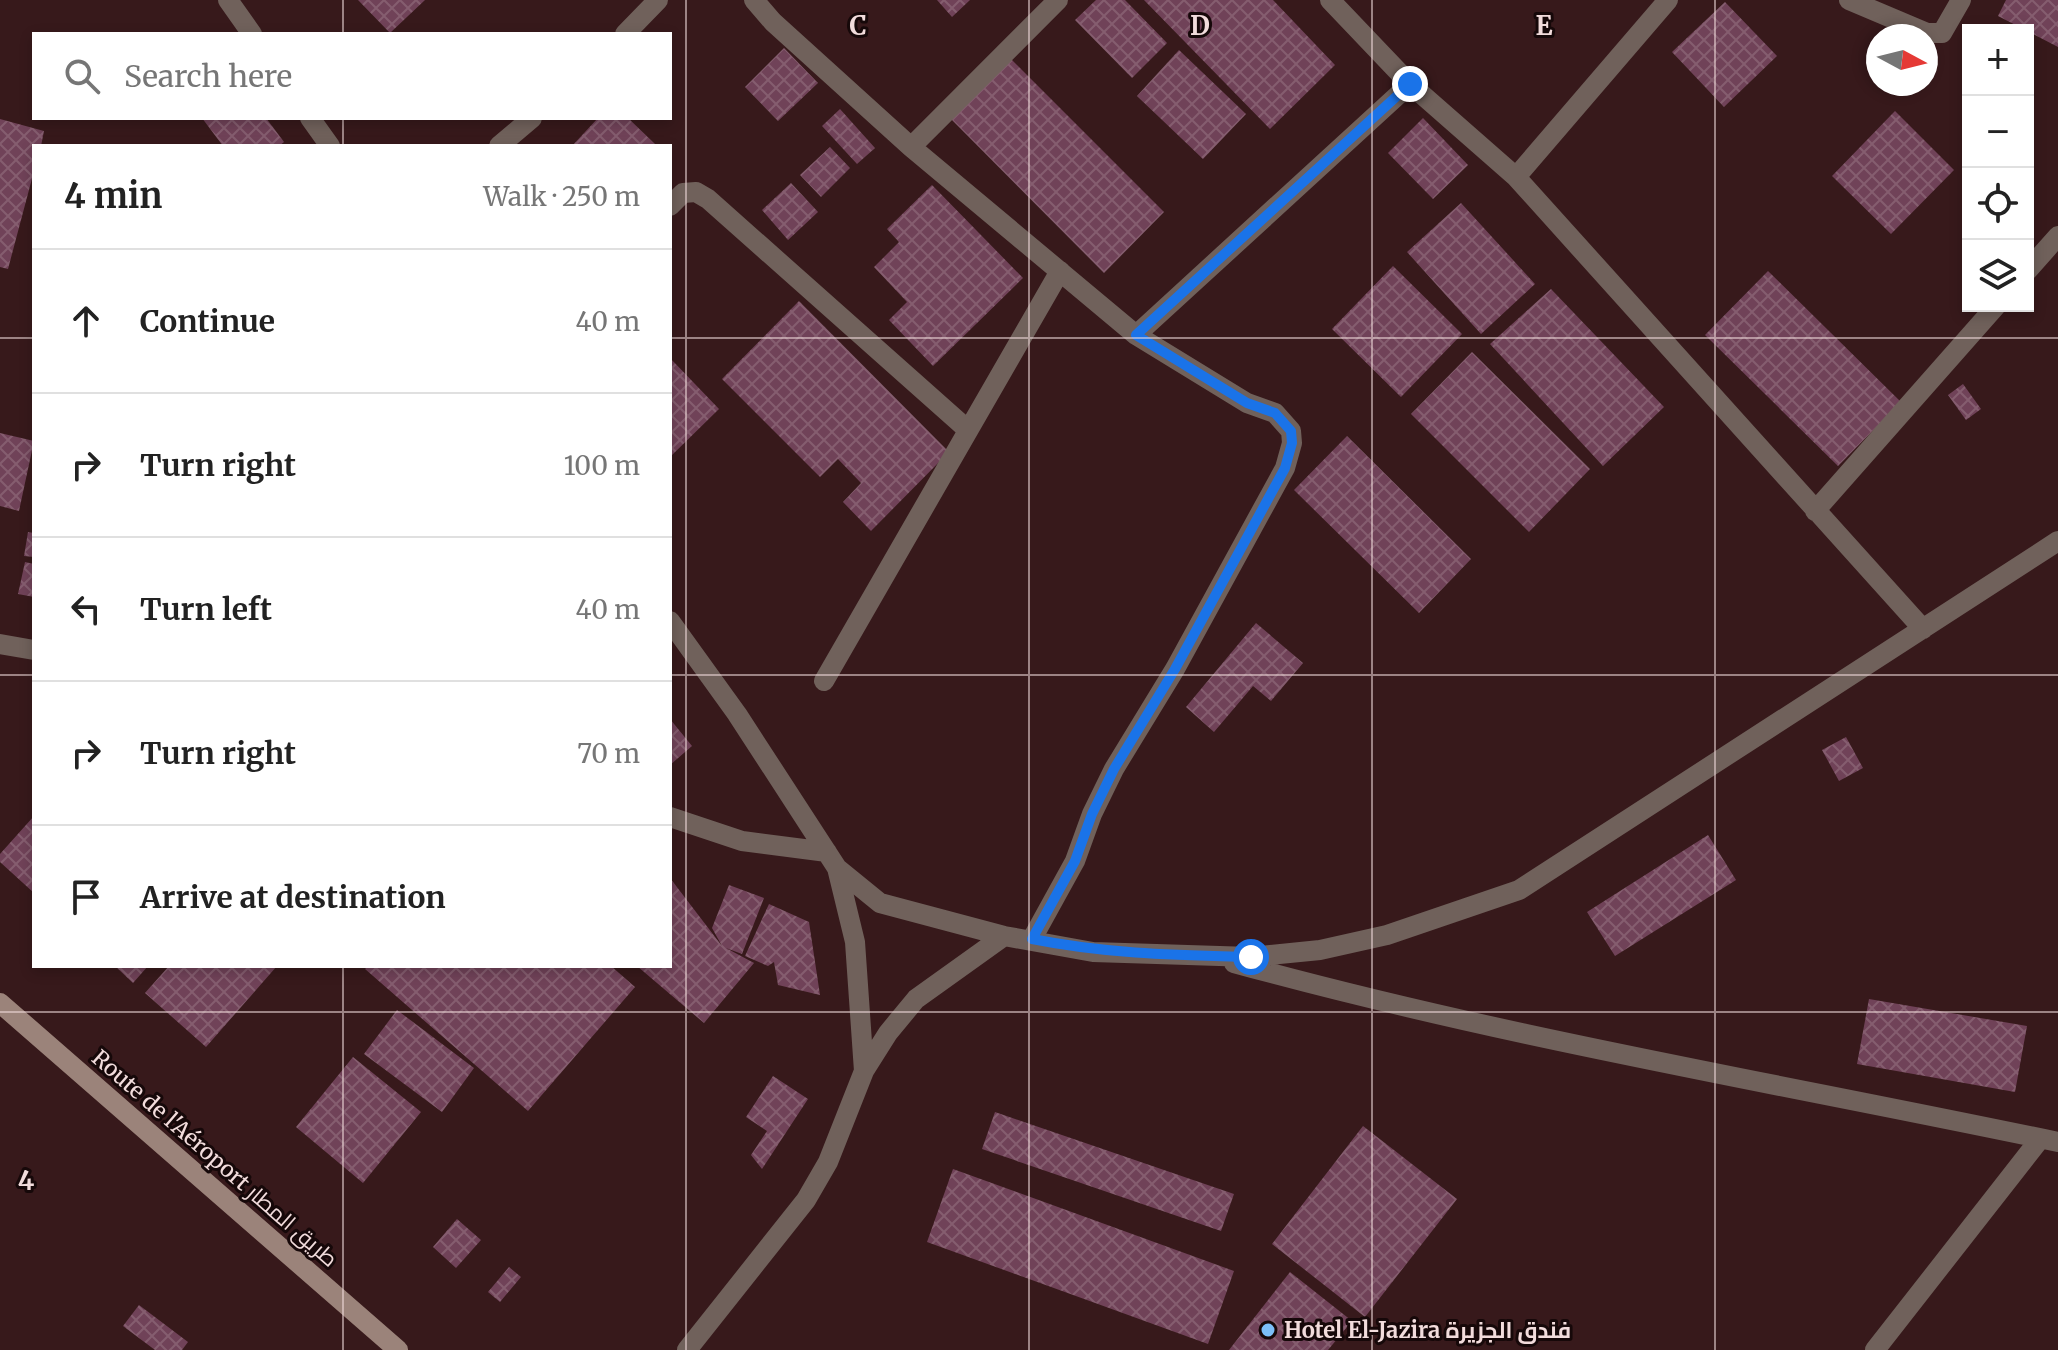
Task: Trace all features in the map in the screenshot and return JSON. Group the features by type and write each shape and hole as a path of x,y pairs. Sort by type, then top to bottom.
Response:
{"street":[{"path":"228,0 251,32"},
{"path":"627,32 658,0"},
{"path":"754,0 773,22 911,147 1136,335 1247,403 1275,413 1291,431 1292,443 1285,468 1175,669 1114,769 1092,814 1075,861 1032,939"},
{"path":"911,147 1058,0"},
{"path":"1330,0 1410,84 1516,177 1923,629"},
{"path":"1516,177 1668,0"},
{"path":"1849,0 1927,33 1942,33 1961,0"},
{"path":"1136,335 1410,84"},
{"path":"311,120 329,144"},
{"path":"501,144 530,120"},
{"path":"672,204 683,193 696,192 708,199 968,430"},
{"path":"2034,263 2058,236"},
{"path":"824,681 1060,271"},
{"path":"1815,511 1991,312"},
{"path":"672,624 737,714 832,860 880,903 1004,936 1093,952 1251,957 1320,950 1387,935 1519,890 2058,541"},
{"path":"0,644 32,650"},
{"path":"672,818 742,841 832,860"},
{"path":"832,860 855,942 864,1071"},
{"path":"687,1350 806,1200 828,1162 864,1071 888,1033 916,999 1004,936"},
{"path":"1205,956 1471,1024 2049,1140 1875,1350"},
{"name":"Route de l'Aéroport طريق المطار","path":"0,1003 398,1350"}],"building":[{"path":"358,0 425,0 391,32"},
{"path":"937,0 970,0 952,17"},
{"path":"1096,0 1125,0 1167,43 1132,78 1075,20"},
{"path":"1144,0 1273,0 1335,65 1270,129"},
{"path":"2006,0 2058,0 2058,47 2034,35 2034,24 2013,24 1998,16"},
{"path":"1725,2 1777,56 1724,107 1672,52"},
{"path":"784,48 818,83 778,121 745,87"},
{"path":"1179,50 1246,114 1203,159 1137,96"},
{"path":"1011,59 1164,212 1104,273 951,119"},
{"path":"840,109 875,148 857,164 822,126"},
{"path":"1895,111 1954,170 1891,234 1832,176"},
{"path":"1423,118 1468,165 1433,199 1388,153"},
{"path":"0,119 44,131 41,144 32,144 32,179 8,269 0,267"},
{"path":"204,120 268,120 284,142 282,144 222,144"},
{"path":"596,120 630,120 655,144 574,144"},
{"path":"830,147 850,168 821,197 800,175"},
{"path":"791,183 818,212 788,240 762,210"},
{"path":"932,185 1023,278 933,366 889,320 907,302 874,267 899,242 887,229"},
{"path":"1461,203 1535,284 1481,334 1407,252"},
{"path":"1393,266 1462,334 1401,397 1332,329"},
{"path":"1768,271 1901,402 1838,466 1705,335"},
{"path":"1551,289 1664,407 1603,466 1490,344"},
{"path":"799,301 949,452 871,531 843,502 861,483 838,459 820,477 722,379"},
{"path":"1472,352 1590,469 1529,532 1411,414"},
{"path":"672,360 719,409 672,455"},
{"path":"1963,384 1981,409 1966,420 1948,395"},
{"path":"0,433 32,441 32,450 19,511 0,506"},
{"path":"1347,436 1471,559 1419,613 1294,490"},
{"path":"28,532 32,533 32,557 24,556"},
{"path":"25,562 32,564 32,597 18,594"},
{"path":"1256,623 1303,663 1271,701 1253,686 1214,732 1186,707"},
{"path":"672,721 692,746 672,763"},
{"path":"1846,737 1863,768 1839,781 1822,750"},
{"path":"32,818 32,891 0,862 0,854"},
{"path":"1708,835 1736,880 1615,956 1587,912"},
{"path":"672,881 722,946 712,928 729,885 764,898 742,954 726,948 754,963 704,1023 639,968 672,968"},
{"path":"769,904 809,922 820,995 778,985 774,962 768,966 745,956"},
{"path":"117,968 146,968 133,983"},
{"path":"167,968 275,968 206,1047 145,993"},
{"path":"613,968 635,987 528,1111 365,969"},
{"path":"1869,999 2027,1026 2015,1092 1857,1064"},
{"path":"397,1010 474,1068 442,1112 364,1054"},
{"path":"353,1057 421,1112 363,1183 296,1127"},
{"path":"773,1076 808,1099 762,1169 751,1155 767,1131 746,1117"},
{"path":"995,1112 1234,1194 1221,1231 982,1149"},
{"path":"1363,1126 1457,1199 1365,1317 1272,1244"},
{"path":"953,1169 1234,1271 1208,1344 927,1242"},
{"path":"457,1219 481,1240 456,1268 433,1247"},
{"path":"509,1267 521,1277 500,1302 488,1292"},
{"path":"1290,1272 1352,1321 1328,1350 1229,1350"},
{"path":"139,1305 188,1342 182,1350 155,1350 123,1326"}],"place":[{"name":"Hotel El-Jazira فندق الجزيرة","path":"1268,1330"}],"route":[{"path":"1251,957 1093,952 1032,939 1075,861 1092,814 1114,769 1175,669 1285,468 1292,443 1291,431 1275,413 1247,403 1136,335 1410,84"}]}
